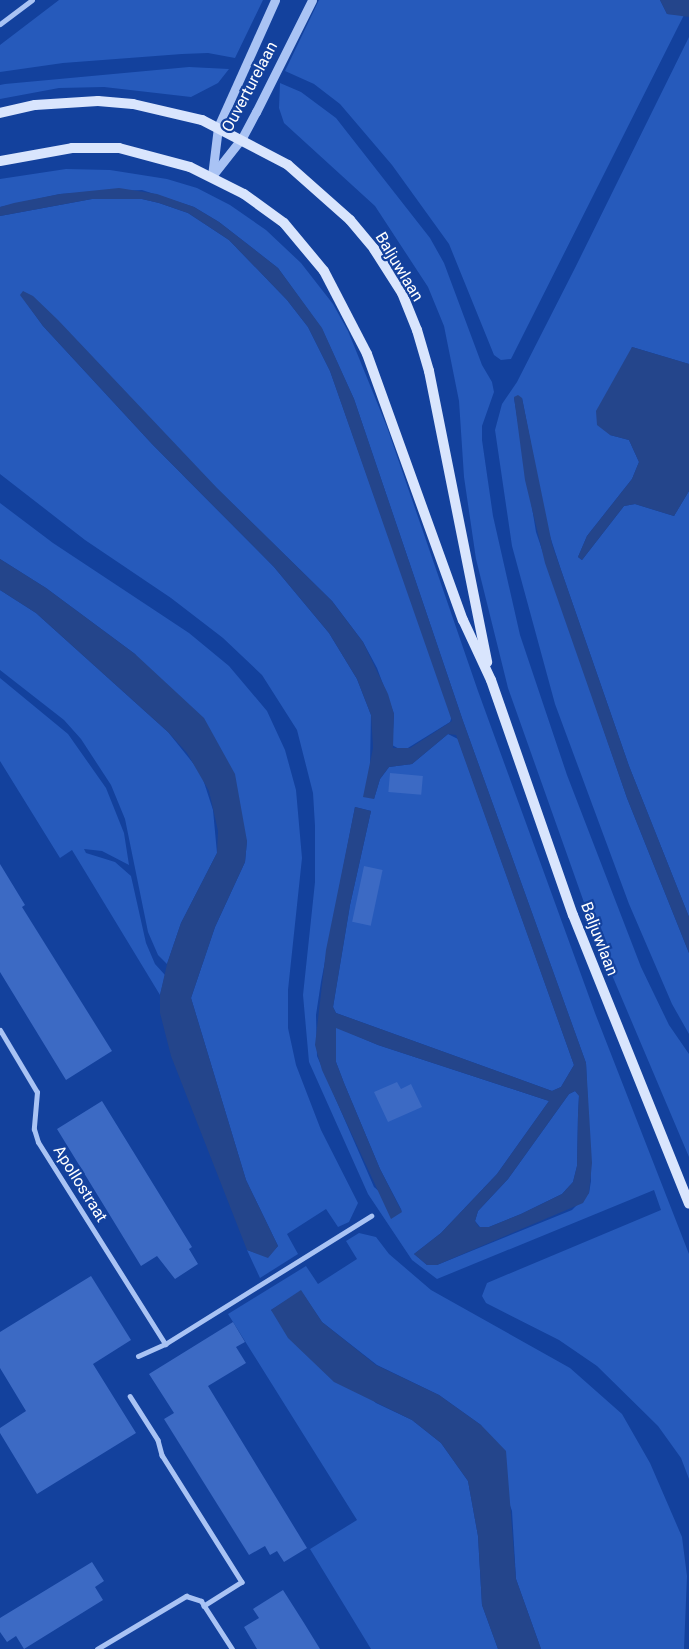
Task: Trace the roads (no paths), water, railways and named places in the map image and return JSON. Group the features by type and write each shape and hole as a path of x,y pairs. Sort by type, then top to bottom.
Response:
{"main road":[{"name":"Baljuwlaan","path":"0,112 43,104 98,101 183,114 242,138 288,165 318,189 374,249 402,294 429,371 491,680"},
{"name":"Baljuwlaan","path":"0,161 72,148 120,148 212,176 284,223 304,244 344,305 367,354 463,620 491,680 573,915 689,1204"}],"street":[{"path":"0,24 32,0"},
{"name":"Ouverturelaan","path":"212,176 218,127 275,0"},
{"name":"Ouverturelaan","path":"212,176 242,138 312,0"},
{"name":"Apollostraat","path":"0,1030 37,1092 34,1129 38,1142 165,1344"},
{"path":"138,1356 165,1344 371,1216"},
{"path":"130,1396 158,1440 162,1456 242,1582 204,1606"},
{"path":"97,1649 186,1596 196,1598 204,1606 232,1649"}]}
